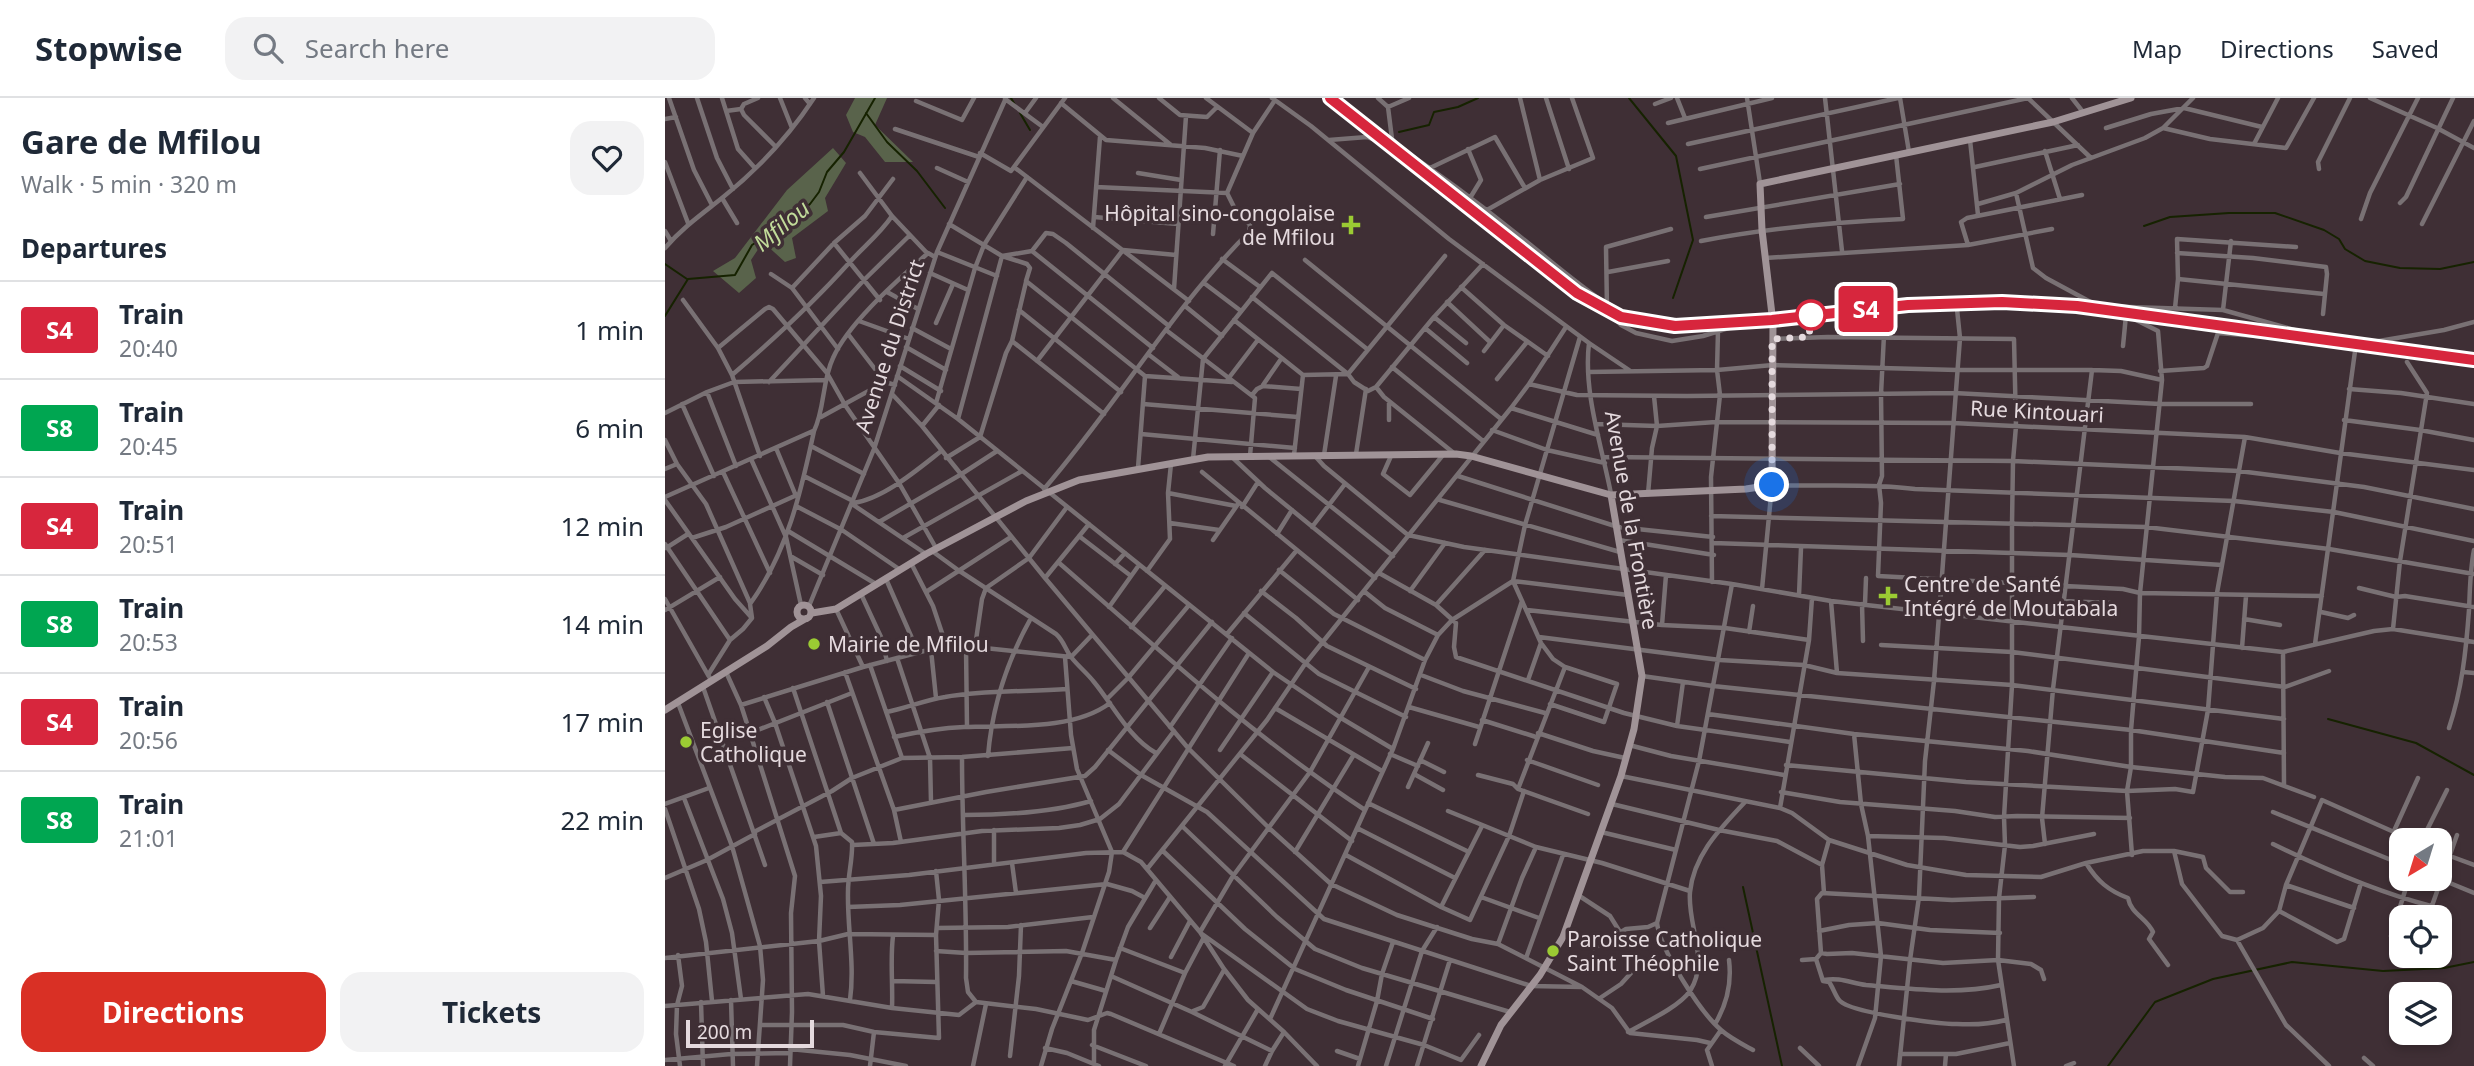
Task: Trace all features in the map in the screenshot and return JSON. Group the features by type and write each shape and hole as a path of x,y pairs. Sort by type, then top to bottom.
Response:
{"street":[{"path":"669,98 696,175 712,205"},
{"path":"697,98 717,158 733,189"},
{"path":"722,98 739,149 754,167"},
{"path":"741,109 744,104 758,98"},
{"path":"780,98 792,128"},
{"path":"804,98 810,104"},
{"path":"665,248 688,224 733,189 776,147 814,98"},
{"path":"916,101 962,120 974,98"},
{"path":"1005,98 1043,127"},
{"name":"Avenue du District","path":"665,710 703,686 710,678 767,646 805,611 865,474 936,255 1005,98"},
{"path":"1025,113 1036,98"},
{"path":"895,129 979,155 1009,172 1065,98"},
{"path":"1113,98 1172,146"},
{"path":"1159,98 1179,115 1208,116 1217,107"},
{"path":"1206,98 1253,133"},
{"path":"1378,98 1388,107 1394,142"},
{"path":"1388,107 1409,98"},
{"path":"1520,98 1540,180"},
{"path":"1546,98 1569,169"},
{"path":"1487,210 1540,180 1593,158 1572,98"},
{"path":"1655,104 1671,98"},
{"path":"1677,98 1685,118"},
{"path":"1668,123 1747,101 1772,98"},
{"path":"1825,98 1842,251"},
{"path":"1688,144 1899,98 1909,153"},
{"path":"1700,169 2028,98 2091,158"},
{"path":"2072,98 2084,112"},
{"path":"1760,184 2053,122 2130,98"},
{"path":"1978,204 2016,193 2091,158 2145,138 2162,128 2193,98"},
{"path":"2254,144 2279,98"},
{"path":"2162,128 2192,136 2286,148 2314,98"},
{"path":"2319,169 2318,162 2350,98"},
{"path":"2370,98 2382,101 2474,148"},
{"path":"2361,219 2370,194 2418,98"},
{"path":"2400,203 2406,197 2453,98"},
{"path":"1046,490 1187,303 1222,259 1251,229 1227,193 1253,133 1274,99 1483,264 1630,371"},
{"path":"1747,101 1760,184 1762,230 1773,323 1772,485 1762,589"},
{"path":"1061,103 1106,140 1220,150 1243,156"},
{"path":"2106,128 2151,114 2184,108 2262,127"},
{"path":"726,111 741,109"},
{"path":"741,109 776,147"},
{"path":"1174,289 1186,116"},
{"path":"665,119 676,117"},
{"path":"2422,224 2474,121"},
{"path":"1093,229 1100,137"},
{"path":"1329,141 1367,137 1380,142 1394,142 1487,210 1559,270 1608,305"},
{"path":"1430,168 1495,137 1524,188"},
{"path":"1970,140 1975,167 1978,215"},
{"path":"1975,167 2078,145"},
{"path":"1468,149 1481,180 1470,198"},
{"path":"1213,234 1220,150"},
{"path":"2045,150 2060,199"},
{"path":"1701,241 1762,230 1903,219 1896,155"},
{"path":"665,162 688,224"},
{"path":"1014,167 1174,289 1222,336"},
{"path":"937,168 968,182"},
{"path":"860,173 893,216 928,253 997,276"},
{"path":"1138,173 1181,180"},
{"path":"922,426 938,404 968,290 984,245 1027,177"},
{"path":"1513,194 1519,178"},
{"path":"792,288 834,243 865,216 893,179"},
{"path":"1710,215 1706,217 1901,184"},
{"path":"1096,187 1227,193"},
{"path":"2016,193 2033,268 2098,306 2223,310 2316,336 2372,342 2474,322"},
{"path":"1968,245 1961,222 1978,215 2082,195"},
{"path":"722,198 737,223"},
{"path":"732,375 829,286 893,216"},
{"path":"1094,217 1178,224"},
{"path":"946,458 980,437 1012,341 1030,266 1002,256 949,224"},
{"path":"1671,229 1608,246 1607,309 1612,318 1636,333 1683,340 1735,326 1773,323"},
{"path":"1765,258 1968,245 2052,229"},
{"path":"665,231 671,241"},
{"path":"1002,256 1032,251 1046,233 1050,232 1104,274 1203,359 1252,395 1255,400 1255,414 1250,456"},
{"path":"769,382 910,235"},
{"path":"2175,308 2178,279 2177,239 2296,247"},
{"path":"2223,310 2231,241"},
{"path":"834,243 880,300"},
{"path":"1123,250 1176,255"},
{"path":"1037,361 1123,250"},
{"path":"1032,251 1153,348"},
{"path":"750,604 770,574 786,537 814,431 820,418 826,376 838,349 859,321 928,253"},
{"path":"2177,253 2326,267 2323,314"},
{"path":"958,419 1002,256"},
{"path":"1234,320 1303,375 1348,374 1445,256"},
{"path":"1222,259 1260,287"},
{"path":"1305,260 1501,419"},
{"path":"1608,272 1668,261"},
{"path":"1252,297 1348,374 1354,382 1366,390 1372,390 1483,264"},
{"path":"1193,458 1203,359 1272,273 1367,349"},
{"path":"930,274 968,290"},
{"path":"771,275 792,288 838,349"},
{"path":"2178,279 2324,294"},
{"path":"1026,281 1145,376 1230,380"},
{"path":"1204,283 1241,311"},
{"path":"936,323 953,284"},
{"path":"1460,287 1504,325 1548,356"},
{"path":"887,292 918,309"},
{"path":"683,300 718,348 732,375 760,456"},
{"path":"1447,302 1490,342"},
{"path":"718,348 767,307 773,309 804,345 899,482 923,527 931,551"},
{"path":"1899,1066 1909,960 1919,897 1924,776 1934,681 1957,370 1957,309"},
{"path":"1020,310 1121,392"},
{"path":"1885,315 1878,576 2123,589 2140,593 2322,596"},
{"path":"2123,346 2126,315 2158,331 2162,380 2140,593 2131,766 2127,791 2132,855"},
{"path":"1434,317 1466,343"},
{"path":"859,321 909,339"},
{"path":"1484,351 1504,325"},
{"path":"1147,869 1257,732 1305,664 1366,592 1408,535 1440,500 1471,456 1529,384 1566,327"},
{"path":"912,328 951,349"},
{"path":"1425,328 1467,363"},
{"path":"1712,582 1714,555 1711,491 1720,395 1717,370 1718,331"},
{"path":"2160,371 2204,368 2218,333 2355,344 2315,644"},
{"path":"848,334 885,382 895,385"},
{"path":"1550,704 1603,722 1616,683 1565,667 1553,659 1540,640 1513,580 1525,525 1580,337"},
{"path":"1772,339 2014,339 2016,426 2012,491 2012,685 2004,817 2005,845 1999,898 1998,960 2014,1066"},
{"path":"1012,341 1104,414"},
{"path":"1230,380 1257,341"},
{"path":"1497,379 1527,342"},
{"name":"Avenue de la Frontière","path":"1481,1066 1493,1039 1545,967 1566,929 1621,776 1637,715 1642,676 1618,527 1596,424 1588,372 1588,343"},
{"path":"906,347 946,370"},
{"path":"1148,354 1179,378"},
{"path":"1252,395 1262,386 1281,359"},
{"path":"2393,629 2409,497 2427,390 2407,362"},
{"path":"1588,372 1717,370 1773,365 1883,369 2121,371 2162,380"},
{"path":"900,366 941,391"},
{"path":"1392,367 1483,441"},
{"path":"2045,844 2042,818 2053,690 2092,370"},
{"path":"1294,452 1303,375"},
{"path":"665,412 707,391 734,382 769,382 826,376"},
{"path":"897,376 958,419 1273,672 1341,718 1393,748"},
{"path":"1138,468 1145,376"},
{"path":"1324,455 1336,376"},
{"path":"820,418 885,382"},
{"path":"1529,384 1562,393 1654,396 1954,393 2160,404 2251,404"},
{"path":"1262,386 1301,388"},
{"path":"1376,387 1389,401 1455,454"},
{"path":"2349,389 2474,404"},
{"path":"1356,455 1366,390"},
{"path":"707,391 736,466"},
{"path":"892,394 922,426 940,452 1188,748 1294,852 1331,884 1397,915 1472,939 1498,944 1545,967 1600,998 1612,1008 1628,1032 1710,1043"},
{"path":"1648,495 1657,426 1654,396"},
{"path":"1389,401 1389,420"},
{"path":"682,404 714,476"},
{"path":"1143,404 1298,417"},
{"path":"1511,408 1598,435"},
{"path":"2344,420 2420,429 2474,440"},
{"name":"Rue Kintouari","path":"1596,424 1657,426 1716,422 1953,423 2245,437 2340,453 2474,470"},
{"path":"1492,430 1547,450 1605,460 1713,457 1772,460 2013,461 2239,471 2337,483 2474,509"},
{"path":"751,618 665,499 814,431"},
{"path":"1141,434 1315,455 1471,456 1611,495 1648,495 1772,485 1879,485 2234,501 2334,512 2474,541"},
{"path":"1786,765 2044,787 2127,791 2175,789 2193,792 2208,710 2217,593 2245,437"},
{"path":"665,440 717,528 750,604 751,618 730,640 710,678"},
{"path":"811,446 865,474"},
{"path":"776,448 798,495"},
{"path":"879,522 997,451"},
{"path":"853,503 865,500 899,482 940,452"},
{"path":"751,459 786,537 805,611 836,609 911,562 1046,490 1079,480 1193,458 1268,456 1294,452"},
{"path":"1391,454 1383,474 1410,495 1443,454"},
{"path":"1315,455 1320,463 1408,535 1445,544 1733,584 1831,601 2283,652 2393,629 2474,642"},
{"path":"1231,456 1258,482 1375,578"},
{"path":"1268,456 1393,556"},
{"path":"1147,571 1170,539 1168,493 1171,462"},
{"path":"665,469 677,464"},
{"path":"903,538 1023,471"},
{"path":"723,472 770,574"},
{"path":"1202,472 1239,506 1358,600"},
{"path":"804,476 853,503 903,538 931,551 1062,639 1068,657 1067,689 1073,748 1081,777 1112,852 1082,953 1045,1048 1041,1066"},
{"path":"1458,476 1618,527 1713,540 1801,548 2070,555 2222,565"},
{"path":"1213,540 1258,482"},
{"path":"1312,527 1345,484"},
{"path":"1168,493 1239,506"},
{"path":"730,640 666,547 798,495"},
{"path":"1440,500 1620,552"},
{"path":"796,506 842,530 899,569"},
{"path":"975,647 986,588 1029,558 1067,507"},
{"path":"1276,534 1292,510"},
{"path":"1711,516 2146,527 2329,549 2472,574"},
{"path":"1170,523 1219,530"},
{"path":"1045,578 1089,524"},
{"path":"788,531 876,584"},
{"path":"1079,536 1131,576"},
{"path":"926,592 1011,537"},
{"path":"1619,540 1714,555"},
{"path":"1410,592 1445,544"},
{"path":"1799,595 1801,548"},
{"path":"1436,605 1486,549"},
{"path":"1227,634 1297,550"},
{"path":"2449,728 2463,672 2472,607 2474,550"},
{"path":"1115,564 1125,553"},
{"path":"792,557 823,575"},
{"path":"911,562 926,592 947,648"},
{"path":"1058,562 1257,732 1365,810"},
{"path":"1109,607 1139,565"},
{"path":"1279,570 1334,614 1425,660"},
{"path":"1379,573 1436,605 1452,620 1457,626 1454,647 1456,657 1609,708 1677,726 1790,743"},
{"path":"1662,625 1666,575"},
{"path":"667,608 720,577"},
{"path":"885,578 918,652"},
{"path":"1863,641 1866,578"},
{"path":"1270,1019 1393,748 1425,660 1438,635 1452,620 1513,580 1629,596"},
{"path":"1733,584 1699,761 1657,923 1659,934 1690,992 1721,1030 1753,1050"},
{"path":"1131,627 1165,586"},
{"path":"2359,588 2396,597 2405,596 2472,607"},
{"path":"1261,591 1324,643 1416,689"},
{"path":"1366,592 1385,608 1438,635"},
{"path":"861,594 881,637 887,661"},
{"path":"2242,648 2246,596"},
{"path":"665,598 667,608 710,678"},
{"path":"1780,808 1809,639 1812,598"},
{"path":"1475,744 1522,600"},
{"path":"1831,601 1837,673"},
{"path":"2063,601 2110,603"},
{"path":"894,737 967,727 1042,724 1093,713 1109,701 1189,605"},
{"path":"1749,632 1753,606"},
{"path":"836,609 863,667"},
{"path":"1526,610 1662,625 1725,628 1809,639"},
{"path":"2321,612 2349,618 2354,615"},
{"path":"1244,613 1319,674 1406,717"},
{"path":"988,756 990,727 999,692 1013,650 1032,618"},
{"path":"2244,619 2280,625"},
{"path":"894,810 1081,777 1090,772 1212,622"},
{"path":"1068,657 1092,635"},
{"path":"853,845 874,845 963,833 1059,828 1100,819 1119,804 1232,638"},
{"path":"1540,640 1720,660 1804,665 1837,673 2012,685 2284,719"},
{"path":"1528,680 1540,640"},
{"path":"1881,645 2012,652 2285,687 2329,671"},
{"path":"966,647 967,727"},
{"path":"741,705 918,652 966,647 1013,650 1068,657 1149,749 1156,753"},
{"path":"931,650 936,698"},
{"path":"2283,652 2284,784"},
{"path":"1123,852 1249,653"},
{"path":"897,658 930,758 931,802"},
{"path":"870,665 902,758"},
{"path":"1159,1034 1216,901 1310,772 1369,667"},
{"path":"1518,789 1545,713 1565,667"},
{"path":"726,671 741,705 795,876 791,913 790,1066"},
{"path":"845,672 894,810 901,842"},
{"path":"1220,750 1273,672"},
{"path":"2463,672 2474,673"},
{"path":"1421,675 1463,691 1545,713"},
{"path":"1642,676 1713,686 2131,730 2284,753"},
{"path":"1677,726 1683,682"},
{"path":"703,686 765,865"},
{"path":"793,688 841,833"},
{"path":"887,712 936,698 1067,689"},
{"path":"750,733 852,693"},
{"path":"764,697 814,837 820,882 823,996"},
{"path":"678,702 731,846 760,946 763,998 757,1066"},
{"path":"827,702 874,845"},
{"path":"1409,707 1479,727"},
{"path":"1275,708 1382,771"},
{"path":"1708,714 1854,734 2048,753 2196,774 2263,778 2313,796"},
{"path":"1482,720 1625,758"},
{"path":"1854,734 1881,956 1876,1013 1858,1066"},
{"path":"1408,788 1428,743"},
{"path":"1629,745 1699,761 1784,775"},
{"path":"665,878 707,860 852,778 902,758 988,756 1073,748"},
{"path":"1108,750 1140,775 1197,806 1319,915 1335,923 1531,986 1582,987"},
{"path":"1240,754 1352,841"},
{"path":"1390,754 1418,766"},
{"path":"1294,852 1353,756"},
{"path":"962,757 968,992 976,1002 1059,1013 1088,1020 1107,1013 1226,1065 1234,1066"},
{"path":"1420,760 1444,772"},
{"path":"1527,761 1598,785"},
{"path":"1414,774 1443,790"},
{"path":"1478,775 1513,784 1518,789 1588,814"},
{"path":"1621,776 1780,808 1789,811 1829,839 1920,867 1966,875 2041,877 2086,863 2143,851 2174,850 2203,857 2206,867 2230,892 2243,892"},
{"path":"2395,828 2418,778"},
{"path":"709,789 665,807 699,909 712,1001"},
{"path":"2429,828 2447,790"},
{"path":"1346,855 1441,907 1471,920 1509,836 1524,791"},
{"path":"1781,792 1861,804 2004,817 2130,818"},
{"path":"684,798 723,899 732,933 741,999"},
{"path":"2174,850 2182,884 2222,936 2237,940 2263,928 2279,911 2286,885 2322,800 2389,829"},
{"path":"963,815 1053,810 1091,801"},
{"path":"1628,1032 1680,1002 1690,992 1697,976 1699,961 1690,911 1690,891 1697,863 1719,830 1745,801"},
{"path":"1368,803 1469,852"},
{"path":"1611,804 1777,841 1822,865"},
{"path":"1448,811 1536,847 1591,860 1690,891"},
{"path":"2273,812 2389,859"},
{"path":"1182,826 1315,949 1382,974 1510,1012"},
{"path":"1441,907 1482,827"},
{"path":"1357,828 1455,878"},
{"path":"994,831 994,864"},
{"path":"1600,832 1675,850"},
{"path":"814,837 841,833 851,839 853,845 848,907 848,934 853,968 850,1000"},
{"path":"1868,836 2033,846 2094,834"},
{"path":"2452,850 2457,835"},
{"path":"1824,893 1822,865 1829,839"},
{"path":"2273,844 2402,898 2431,905 2436,891"},
{"path":"1498,944 1536,847"},
{"path":"1163,851 1245,929 1294,969 1433,1019"},
{"path":"820,882 1123,852 1141,862 1258,1009 1317,1066"},
{"path":"1526,958 1563,855"},
{"path":"2452,857 2474,865"},
{"path":"1012,863 1016,893"},
{"path":"2086,863 2097,880 2108,889 2128,898 2132,909 2150,924 2153,932 2149,939 2168,965"},
{"path":"760,1025 843,1025 874,1032 936,1039 940,1035 936,982 939,900 936,871"},
{"path":"1097,1065 1092,1045 1106,991 1128,927 1156,880"},
{"path":"2279,911 2337,942 2344,939 2361,883"},
{"path":"2452,883 2474,892"},
{"path":"848,907 1107,884 1145,898"},
{"path":"2286,885 2354,908"},
{"path":"2400,905 2404,891"},
{"path":"1802,960 1816,959 1821,953 1817,899 1824,893 1952,900 2033,897"},
{"path":"1578,895 1610,916 1620,932"},
{"path":"1150,929 1170,897"},
{"path":"1481,897 1539,918"},
{"path":"937,928 1021,925 1093,916"},
{"path":"1171,957 1190,921"},
{"path":"1566,929 1591,948 1626,929 1648,927 1657,923"},
{"path":"1819,931 1878,923 1916,929 2000,933"},
{"path":"1010,1056 1021,925"},
{"path":"1386,1066 1422,951 1437,927"},
{"path":"665,958 820,941 848,934 936,935"},
{"path":"1201,935 1283,994 1321,1015 1463,1059 1479,1035"},
{"path":"892,1008 891,960 894,936"},
{"path":"2237,940 2286,1025 2329,1066"},
{"path":"1358,1066 1393,942"},
{"path":"1120,948 1185,974"},
{"path":"936,951 966,953 1021,950 1082,953 1116,960"},
{"path":"1821,953 1943,963 1998,960 2031,964 2041,970 2044,979"},
{"path":"678,956 683,986 677,1005 676,1034 680,1066"},
{"path":"1816,959 1823,981"},
{"path":"1417,1066 1450,960"},
{"path":"1715,1024 1727,1000 1729,960"},
{"path":"1192,1012 1203,1007 1224,969"},
{"path":"1600,998 1621,984 1631,973"},
{"path":"1111,976 1272,1051"},
{"path":"1823,981 1836,978 1867,985 1908,989 1975,990 2001,985"},
{"path":"893,981 936,982"},
{"path":"1071,981 1106,991"},
{"path":"1823,981 1829,982 1840,1002 1876,1013 1958,1024 2006,1020"},
{"path":"665,1006 808,994 892,1008 959,1015 976,1002"},
{"path":"731,1000 733,1066"},
{"path":"701,1002 703,1066"},
{"path":"974,1066 986,1004"},
{"path":"1226,1065 1258,1009"},
{"path":"1712,1066 1707,1056 1710,1043 1721,1030"},
{"path":"870,1066 874,1032"},
{"path":"1265,1066 1284,1032"},
{"path":"1899,1054 1946,1054 2010,1043"},
{"path":"1092,1045 1146,1066"},
{"path":"1045,1048 1097,1065"},
{"path":"1800,1048 1819,1066"},
{"path":"665,1060 790,1051 871,1058 906,1066"},
{"path":"1338,1051 1360,1059"},
{"path":"1945,1066 1946,1054"},
{"path":"1449,1066 1453,1057"},
{"path":"2364,1058 2373,1066"},
{"path":"2066,1066 2074,1063"}],"green space":[{"path":"855,98 887,98 875,125 913,162 885,162 865,137 853,132 846,115"},
{"path":"833,148 846,163 825,198 828,211 792,238 796,258 785,262 763,242 751,260 756,278 739,293 713,271 735,258 787,190"}],"waterway":[{"name":"Mfilou","path":"665,316 688,279 735,275 752,245 810,204 819,192 827,172 844,152 875,98"},
{"path":"1011,98 1015,105"},
{"path":"1399,132 1429,125 1434,112 1458,107 1478,98"},
{"path":"1629,98 1676,156 1693,240 1673,298"},
{"path":"866,113 887,142 917,171 945,208"},
{"path":"1020,113 1030,130"},
{"path":"2144,226 2170,217 2275,213 2324,230 2339,239 2345,249 2365,261 2400,268 2440,269 2474,262"},
{"path":"665,264 687,279"},
{"path":"2328,719 2416,743 2474,775"},
{"path":"1743,887 1782,1066"},
{"path":"2108,1066 2155,1002 2213,979 2292,962 2383,971 2444,968 2474,962"}],"railway":[{"path":"1330,98 1577,293 1621,317 1675,326 1772,320 1908,305 2002,302 2077,306 2474,360"}],"train":[{"name":"S4","path":"1330,98 1477,217 1577,293 1621,317 1675,326 1772,320 1908,305 2002,302 2077,306 2474,360"}],"place":[{"name":"Hôpital sino-congolaise de Mfilou","path":"1351,225"},
{"name":"Centre de Santé Intégré de Moutabala","path":"1888,596"},
{"name":"Mairie de Mfilou","path":"814,644"},
{"name":"Eglise Catholique","path":"686,742"},
{"name":"Paroisse Catholique Saint Théophile","path":"1553,951"}],"route":[{"path":"1772,485 1772,339 1809,337 1811,315"}]}
